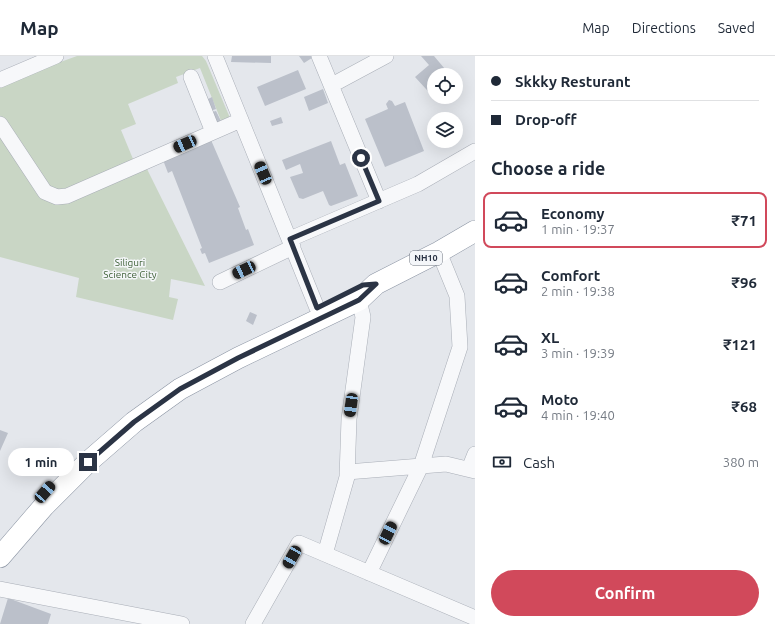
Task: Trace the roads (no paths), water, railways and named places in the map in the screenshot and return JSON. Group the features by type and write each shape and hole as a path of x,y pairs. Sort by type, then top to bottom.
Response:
{"highway":[{"name":"NH10","path":"0,543 60,476 118,422 171,382 363,285 376,284 439,252 475,231"},
{"path":"0,557 44,506 88,462 139,418 180,389 238,358 359,300 376,284"}],"street":[{"path":"0,80 56,56"},
{"path":"215,56 240,120 292,243 317,308"},
{"path":"320,56 379,201"},
{"path":"332,85 386,56"},
{"path":"191,77 213,132"},
{"path":"0,124 45,192 57,197 67,196 240,120"},
{"path":"220,282 292,243 424,180 475,151"},
{"path":"369,573 421,466 460,347 457,296 439,252"},
{"path":"325,554 347,472 349,419 363,317 359,300"},
{"path":"347,472 446,464 472,470 475,454"},
{"path":"253,624 299,543 475,618"},
{"path":"0,589 182,624"}],"park label":[{"name":"Siliguri Science City","path":"130,268"}]}
